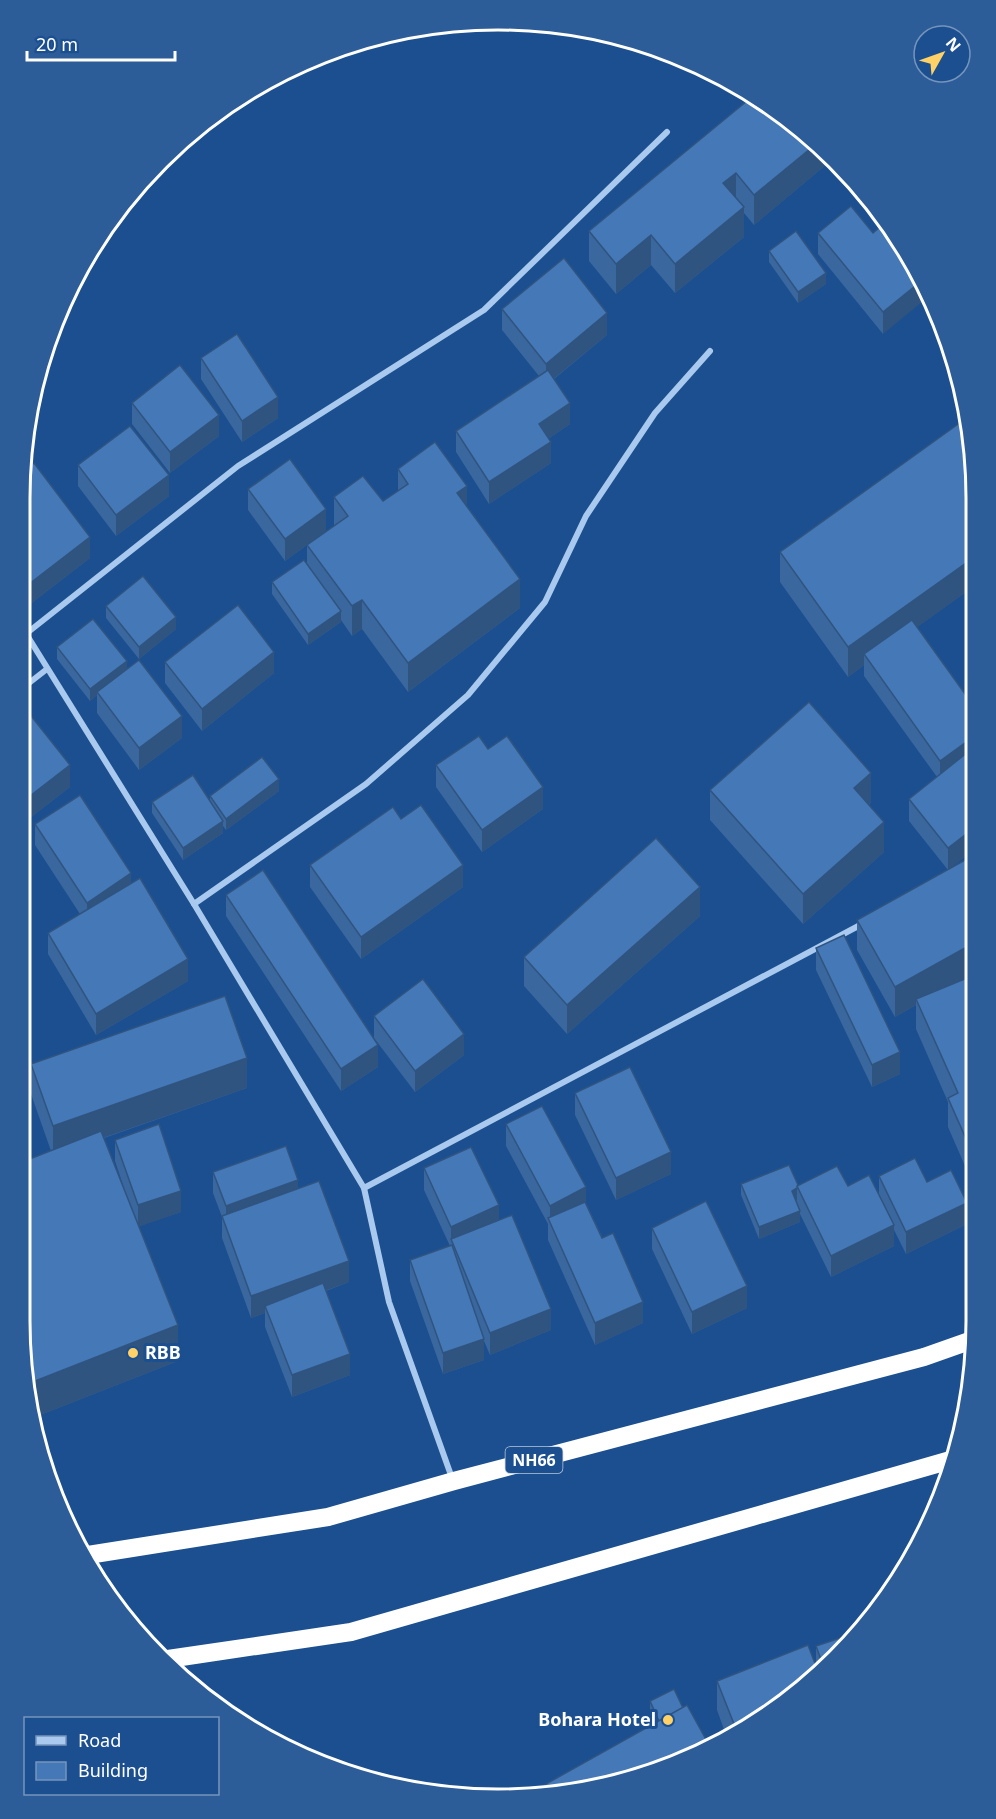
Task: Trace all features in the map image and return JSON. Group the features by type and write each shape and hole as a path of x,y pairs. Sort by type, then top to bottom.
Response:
{"highway":[{"name":"NH66","path":"93,1554 328,1517 454,1481 913,1360 965,1343"},
{"path":"173,1658 351,1632 944,1462"}],"street":[{"path":"30,631 238,466 484,310 667,132"},
{"path":"194,904 366,784 468,695 545,602 586,516 655,413 710,351"},
{"path":"30,638 194,904 364,1188 389,1302 454,1481"},
{"path":"30,682 47,669"},
{"path":"364,1188 869,920"}],"building":[{"path":"746,102 810,149 754,195 736,173 723,183 744,207 675,264 651,235 616,264 589,231"},
{"path":"851,206 873,233 879,227 915,286 883,312 818,233"},
{"path":"796,231 826,273 798,292 769,251"},
{"path":"564,258 607,313 546,364 502,309"},
{"path":"237,334 278,397 242,421 201,358"},
{"path":"180,365 219,415 170,452 132,403"},
{"path":"548,370 570,403 539,424 551,442 489,482 456,431"},
{"path":"960,423 965,467 966,563 848,647 780,552"},
{"path":"130,426 169,475 116,515 78,465"},
{"path":"435,442 467,486 457,493 520,579 408,663 362,600 352,606 307,545 348,516 334,497 363,476 383,501 408,484 398,469"},
{"path":"290,459 326,509 285,539 248,489"},
{"path":"34,463 90,537 30,583 30,498 31,465"},
{"path":"304,560 341,611 308,634 272,582"},
{"path":"143,576 176,617 139,647 106,606"},
{"path":"238,605 274,652 202,709 165,662"},
{"path":"93,619 127,661 90,689 57,647"},
{"path":"912,620 966,695 966,742 940,761 864,654"},
{"path":"139,660 182,716 139,748 97,692"},
{"path":"809,702 871,773 854,788 884,822 803,894 710,790"},
{"path":"30,715 70,765 30,796"},
{"path":"479,736 488,749 507,736 543,787 482,830 436,765"},
{"path":"966,754 966,834 948,848 909,799"},
{"path":"262,757 279,779 226,819 210,796"},
{"path":"193,775 223,821 183,848 152,802"},
{"path":"80,795 131,873 87,903 35,824"},
{"path":"421,805 463,865 361,937 310,865 393,807 401,819"},
{"path":"656,838 700,887 567,1005 524,957"},
{"path":"966,859 966,947 895,987 857,920"},
{"path":"263,870 378,1045 341,1069 226,895"},
{"path":"140,878 188,959 96,1014 48,933"},
{"path":"844,935 900,1052 872,1065 816,948"},
{"path":"966,978 966,1139 948,1098 958,1093 916,999"},
{"path":"423,979 464,1034 415,1071 374,1016"},
{"path":"225,996 247,1058 53,1126 31,1064"},
{"path":"630,1067 671,1152 616,1178 575,1093"},
{"path":"542,1106 586,1187 550,1206 506,1124"},
{"path":"159,1124 181,1191 138,1205 115,1140"},
{"path":"101,1131 178,1325 34,1381 30,1321 30,1159"},
{"path":"286,1146 298,1180 226,1206 213,1172"},
{"path":"471,1147 499,1205 451,1227 424,1168"},
{"path":"915,1158 927,1182 951,1170 966,1203 906,1232 879,1176"},
{"path":"789,1165 798,1185 792,1191 800,1211 759,1227 741,1184"},
{"path":"837,1166 848,1186 869,1175 894,1225 831,1256 797,1186"},
{"path":"319,1181 349,1261 251,1296 222,1216"},
{"path":"706,1201 747,1286 692,1312 652,1228"},
{"path":"585,1202 602,1238 613,1233 643,1302 595,1323 548,1218"},
{"path":"512,1215 551,1309 490,1333 451,1239"},
{"path":"452,1245 484,1339 443,1353 410,1260"},
{"path":"323,1283 350,1354 292,1375 265,1306"},
{"path":"843,1637 821,1660 816,1646"},
{"path":"808,1645 816,1665 783,1692 734,1725 717,1681"},
{"path":"674,1689 683,1708 659,1721 650,1701"},
{"path":"687,1705 706,1740 619,1773 541,1787"}],"place":[{"name":"RBB","path":"133,1353"},
{"name":"Bohara Hotel","path":"668,1720"}]}
